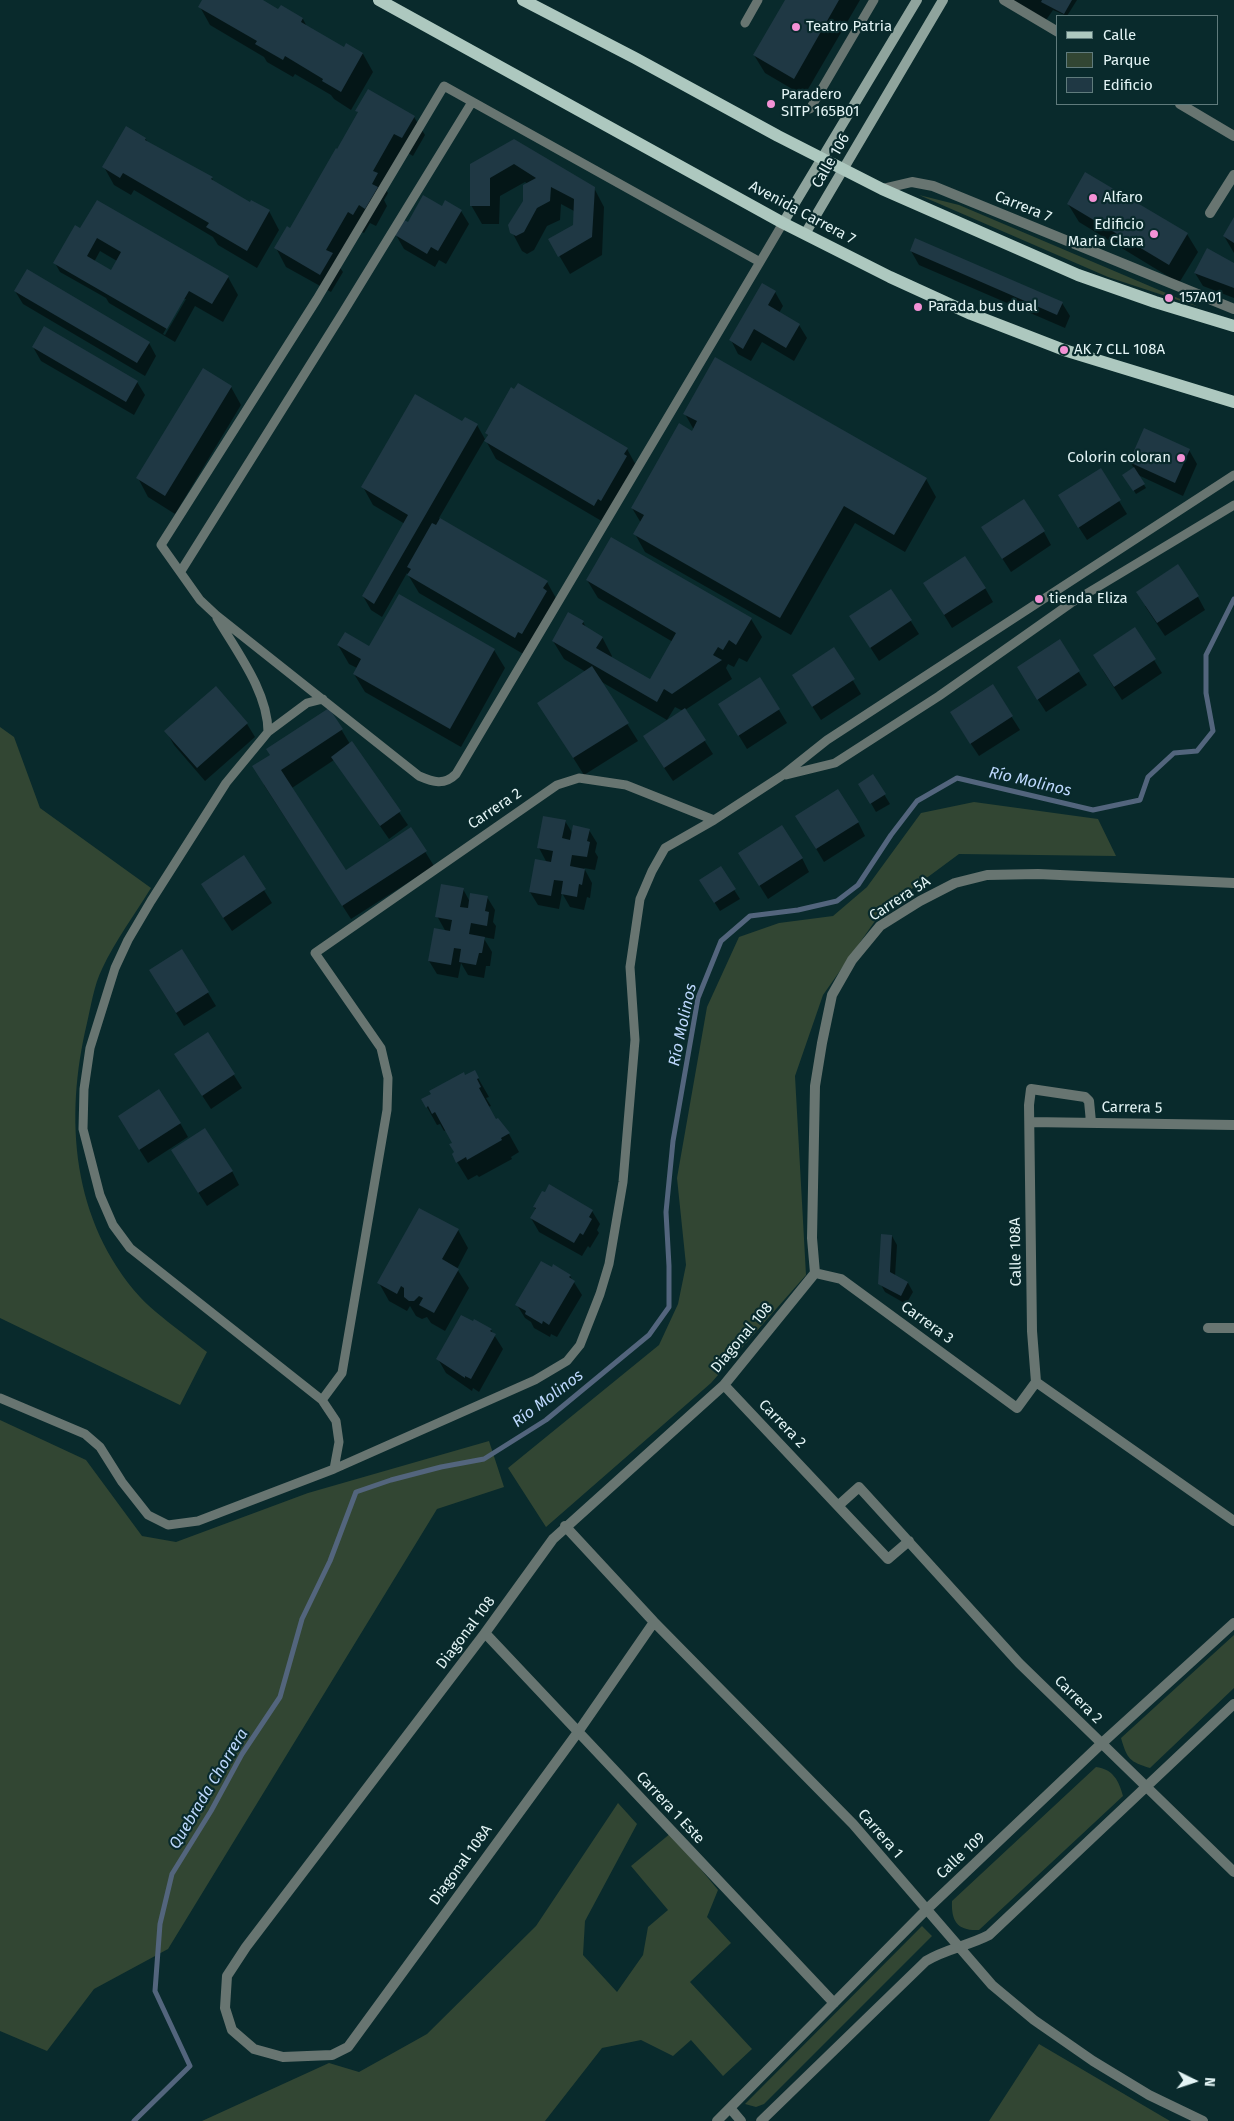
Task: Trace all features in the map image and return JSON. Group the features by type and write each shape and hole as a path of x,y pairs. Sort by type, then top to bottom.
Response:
{"main road":[{"name":"Avenida Carrera 7","path":"378,0 783,223 890,277 971,314 1064,350 1234,402"},
{"path":"523,0 822,160 882,189 1078,275 1234,326"},
{"name":"Calle 106","path":"783,223 917,0"},
{"name":"Calle 106","path":"805,234 943,0"}],"street":[{"path":"1004,0 1056,31"},
{"path":"1182,105 1234,136"},
{"path":"1210,213 1234,175"},
{"name":"Carrera 7","path":"882,189 912,182 933,186 1234,308"},
{"name":"Carrera 5A","path":"815,1274 812,1238 815,1086 822,1043 832,995 852,960 880,926 920,901 955,883 987,875 1038,874 1234,884"},
{"name":"Calle 108A","path":"1036,1382 1032,1321 1031,1089 1085,1097 1089,1101 1091,1122"},
{"name":"Carrera 5","path":"1030,1122 1234,1125"},
{"name":"Diagonal 108","path":"254,2049 232,2030 225,2008 227,1976 246,1947 485,1634 553,1539 565,1526 724,1385 815,1274"},
{"name":"Carrera 3","path":"815,1274 842,1279 1017,1408 1036,1382"},
{"path":"1208,1328 1234,1328"},
{"path":"1036,1382 1234,1521"},
{"name":"Carrera 2","path":"724,1385 888,1559 909,1541"},
{"name":"Carrera 2","path":"839,1505 859,1487 1019,1663 1234,1872"},
{"name":"Carrera 1","path":"565,1526 654,1622 854,1824 958,1948 992,1985 1034,2020 1093,2061 1141,2090 1203,2121"},
{"name":"Diagonal 108A","path":"254,2049 283,2057 314,2057 332,2055 348,2047 578,1732 654,1622"},
{"name":"Calle 109","path":"717,2121 926,1910 1101,1744 1234,1623"},
{"name":"Carrera 1 Este","path":"485,1634 834,2003"},
{"path":"761,2121 926,1961 935,1955 958,1948 988,1935 1234,1704"},
{"path":"730,2108 741,2121"}],"lane":[{"path":"745,23 758,0"},
{"path":"810,109 874,0"},
{"path":"760,262 444,86 317,300 161,545 200,600 216,615 419,776 432,782 451,780 456,774 760,262 783,223"},
{"path":"181,571 472,102"},
{"path":"0,1398 85,1434 100,1447 122,1482 148,1515 168,1525 198,1521 334,1469 535,1380 567,1362 580,1345 600,1294 609,1264 623,1182 635,1040 630,967 640,899 652,871 665,848 714,820 783,775 827,740 1234,475"},
{"path":"783,775 835,763 939,696 1071,603 1234,505"},
{"path":"216,615 263,699 268,717 268,732"},
{"path":"323,699 307,703 268,732 226,783 128,940 115,968 90,1048 84,1089 83,1129 100,1195 113,1225 130,1248 322,1400 336,1421 339,1442 334,1469"},
{"name":"Carrera 2","path":"322,1400 342,1373 388,1110 388,1078 381,1048 315,953 557,785 580,778 626,785 714,820"}],"green space":[{"path":"919,195 959,205 1199,307 1108,277"},
{"path":"0,727 14,737 40,808 151,888 113,948 97,982 80,1059 76,1096 76,1132 79,1168 87,1202 100,1236 117,1267 147,1304 207,1352 180,1405 0,1318"},
{"path":"974,802 1098,819 1116,856 959,854 882,911 823,995 795,1076 806,1275 711,1383 546,1527 508,1468 659,1345 678,1304 686,1265 677,1178 707,1007 739,937 779,923 833,916 867,887 921,813"},
{"path":"0,1420 86,1460 142,1536 176,1542 308,1493 489,1441 504,1487 437,1509 168,1949 94,1989 47,2051 0,2031"},
{"path":"1234,1635 1234,1688 1150,1768 1130,1759 1121,1738"},
{"path":"1096,1767 1111,1773 1119,1785 1123,1796 979,1930 966,1929 957,1924 953,1915 952,1901"},
{"path":"618,1803 637,1824 585,1921 583,1955 617,1992 643,1955 648,1927 668,1910 631,1866 671,1833 718,1890 707,1917 731,1943 690,1982 752,2049 723,2076 691,2040 673,2056 641,2040 602,2048 545,2121 202,2121 329,2063 359,2072 427,2034 536,1926"},
{"path":"922,1926 932,1936 764,2104 756,2107 745,2104"},
{"path":"1039,2044 1170,2121 989,2121"}],"building":[{"path":"202,0 263,0 278,9 281,5 303,18 301,22 344,47 346,43 363,53 341,92 285,56 283,60 255,44 257,41 198,7"},
{"name":"Teatro Patria","path":"785,0 839,0 794,79 753,55"},
{"path":"1042,0 1072,0 1064,14 1041,2"},
{"path":"368,89 415,116 402,138 394,134 373,171 378,173 372,184 378,187 365,209 359,205 353,215 348,212 326,250 333,253 320,275 274,248 287,226 290,228 337,149 358,112 355,111"},
{"path":"126,126 146,138 145,140 213,177 211,179 250,202 251,200 270,210 247,251 206,227 209,223 123,173 120,178 102,167"},
{"path":"514,139 595,187 592,237 558,257 548,239 573,225 574,199 551,187 550,201 537,208 524,232 516,236 510,233 508,225 523,201 523,185 536,178 514,164 490,178 490,206 470,206 470,164"},
{"path":"1085,172 1188,233 1169,265 1067,204"},
{"path":"423,195 442,206 445,200 462,210 438,251 431,247 427,254 395,235 404,220 408,222"},
{"path":"97,200 229,276 212,304 189,291 167,329 53,263 75,225 80,228","holes":["97,238 121,252 111,270 87,256"]},
{"path":"1234,217 1234,243 1223,236"},
{"path":"915,238 1063,302 1057,315 910,251"},
{"path":"1207,248 1234,263 1234,288 1194,273"},
{"path":"27,269 150,342 137,363 14,291"},
{"path":"762,283 776,291 768,305 800,324 786,348 754,329 743,349 729,340"},
{"path":"44,326 138,381 126,402 32,347"},
{"path":"715,357 927,478 894,535 844,506 780,618 633,534 644,515 631,508 679,423 692,431 697,421 683,414"},
{"path":"203,368 232,386 165,496 136,478"},
{"path":"518,383 628,448 624,454 627,456 601,501 598,499 594,506 484,441 488,435 485,433 511,387 514,389"},
{"path":"415,394 462,421 465,417 478,424 374,604 362,596 408,515 361,487"},
{"path":"1144,428 1190,449 1175,483 1129,462"},
{"path":"1134,467 1145,484 1133,491 1122,475"},
{"path":"1101,468 1121,500 1078,528 1058,495"},
{"path":"1024,499 1045,531 1002,559 981,527"},
{"path":"440,518 548,581 543,588 547,591 522,634 518,632 515,638 407,575 411,569 407,567 432,523 436,525"},
{"path":"611,537 752,618 736,645 729,640 723,650 718,647 713,655 722,660 672,694 664,689 657,702 552,641 568,612 584,621 582,624 603,637 596,648 650,679 676,633 586,580"},
{"path":"965,556 986,588 944,615 923,583"},
{"path":"1178,564 1199,596 1157,623 1136,592"},
{"path":"891,589 912,620 870,648 849,616"},
{"path":"399,594 495,649 450,729 353,674 361,659 337,645 345,632 369,646"},
{"path":"1135,627 1156,659 1114,687 1093,655"},
{"path":"1060,639 1080,671 1037,700 1017,667"},
{"path":"834,647 855,679 812,707 792,675"},
{"path":"592,666 629,723 573,758 537,703"},
{"path":"760,677 780,709 738,736 718,704"},
{"path":"993,684 1013,716 970,744 950,712"},
{"path":"216,686 248,723 197,768 164,731"},
{"path":"329,708 343,729 281,770 346,870 411,827 427,851 342,906 252,766 270,755 266,749"},
{"path":"685,708 706,740 664,768 643,736"},
{"path":"352,741 401,811 380,826 331,757"},
{"path":"873,774 886,794 870,804 858,784"},
{"path":"838,789 859,822 816,849 795,816"},
{"path":"543,816 566,820 562,838 570,840 573,825 590,829 587,841 590,842 587,857 572,855 570,866 585,869 582,885 579,884 577,897 561,894 563,881 554,880 551,896 529,892 535,859 551,862 553,851 537,848"},
{"path":"782,825 803,858 759,886 738,853"},
{"path":"244,855 266,889 223,918 201,884"},
{"path":"721,866 736,889 714,903 699,880"},
{"path":"441,884 464,888 460,907 468,908 470,893 488,896 485,911 489,912 487,926 471,923 469,934 485,937 482,953 479,953 476,965 459,962 461,949 454,948 451,965 428,961 434,928 450,931 452,920 435,917"},
{"path":"182,949 209,992 176,1013 149,970"},
{"path":"208,1032 235,1074 202,1096 174,1054"},
{"path":"475,1070 481,1087 479,1088 496,1119 498,1118 510,1133 501,1138 502,1140 467,1160 466,1157 456,1163 452,1154 454,1152 449,1144 452,1143 435,1112 432,1114 428,1106 426,1108 421,1099 431,1094 429,1091 464,1072 465,1075"},
{"path":"159,1089 181,1123 139,1150 118,1116"},
{"path":"205,1128 233,1171 198,1193 171,1150"},
{"path":"549,1184 593,1210 589,1217 592,1219 583,1235 580,1233 574,1243 530,1218 536,1208 533,1207 542,1191 545,1192"},
{"path":"419,1208 459,1229 442,1259 459,1269 434,1313 419,1305 423,1298 419,1296 414,1301 409,1301 404,1297 404,1288 401,1286 397,1294 377,1283"},
{"path":"881,1234 892,1235 890,1272 908,1282 901,1296 878,1284"},
{"path":"541,1261 552,1267 553,1264 571,1275 569,1277 575,1281 549,1325 543,1321 542,1324 525,1314 526,1311 515,1305"},
{"path":"461,1315 473,1321 474,1319 492,1329 490,1331 496,1334 471,1379 465,1376 465,1378 436,1359"}],"waterway":[{"name":"Río Molinos","path":"134,2121 190,2066 155,1991 160,1924 172,1874 211,1811 242,1754 280,1697 302,1619 330,1561 356,1492 391,1480 441,1467 484,1459 546,1420 649,1335 669,1307 666,1212 673,1141 698,998 721,941 750,916 798,910 837,901 858,885 891,835 917,801 957,778 1093,810 1140,800 1148,777 1174,753 1197,751 1213,731 1206,693 1206,655 1234,599"}],"place":[{"name":"Teatro Patria","path":"796,27"},
{"name":"Paradero SITP 165B01","path":"771,104"},
{"name":"Alfaro","path":"1093,198"},
{"name":"Edificio Maria Clara","path":"1154,234"},
{"name":"157A01","path":"1169,298"},
{"name":"Parada bus dual","path":"918,307"},
{"name":"AK 7 CLL 108A","path":"1064,350"},
{"name":"Colorin coloran","path":"1181,458"},
{"name":"tienda Eliza","path":"1039,599"}],"water label":[{"name":"Quebrada Chorrera","path":"209,1789"}]}
